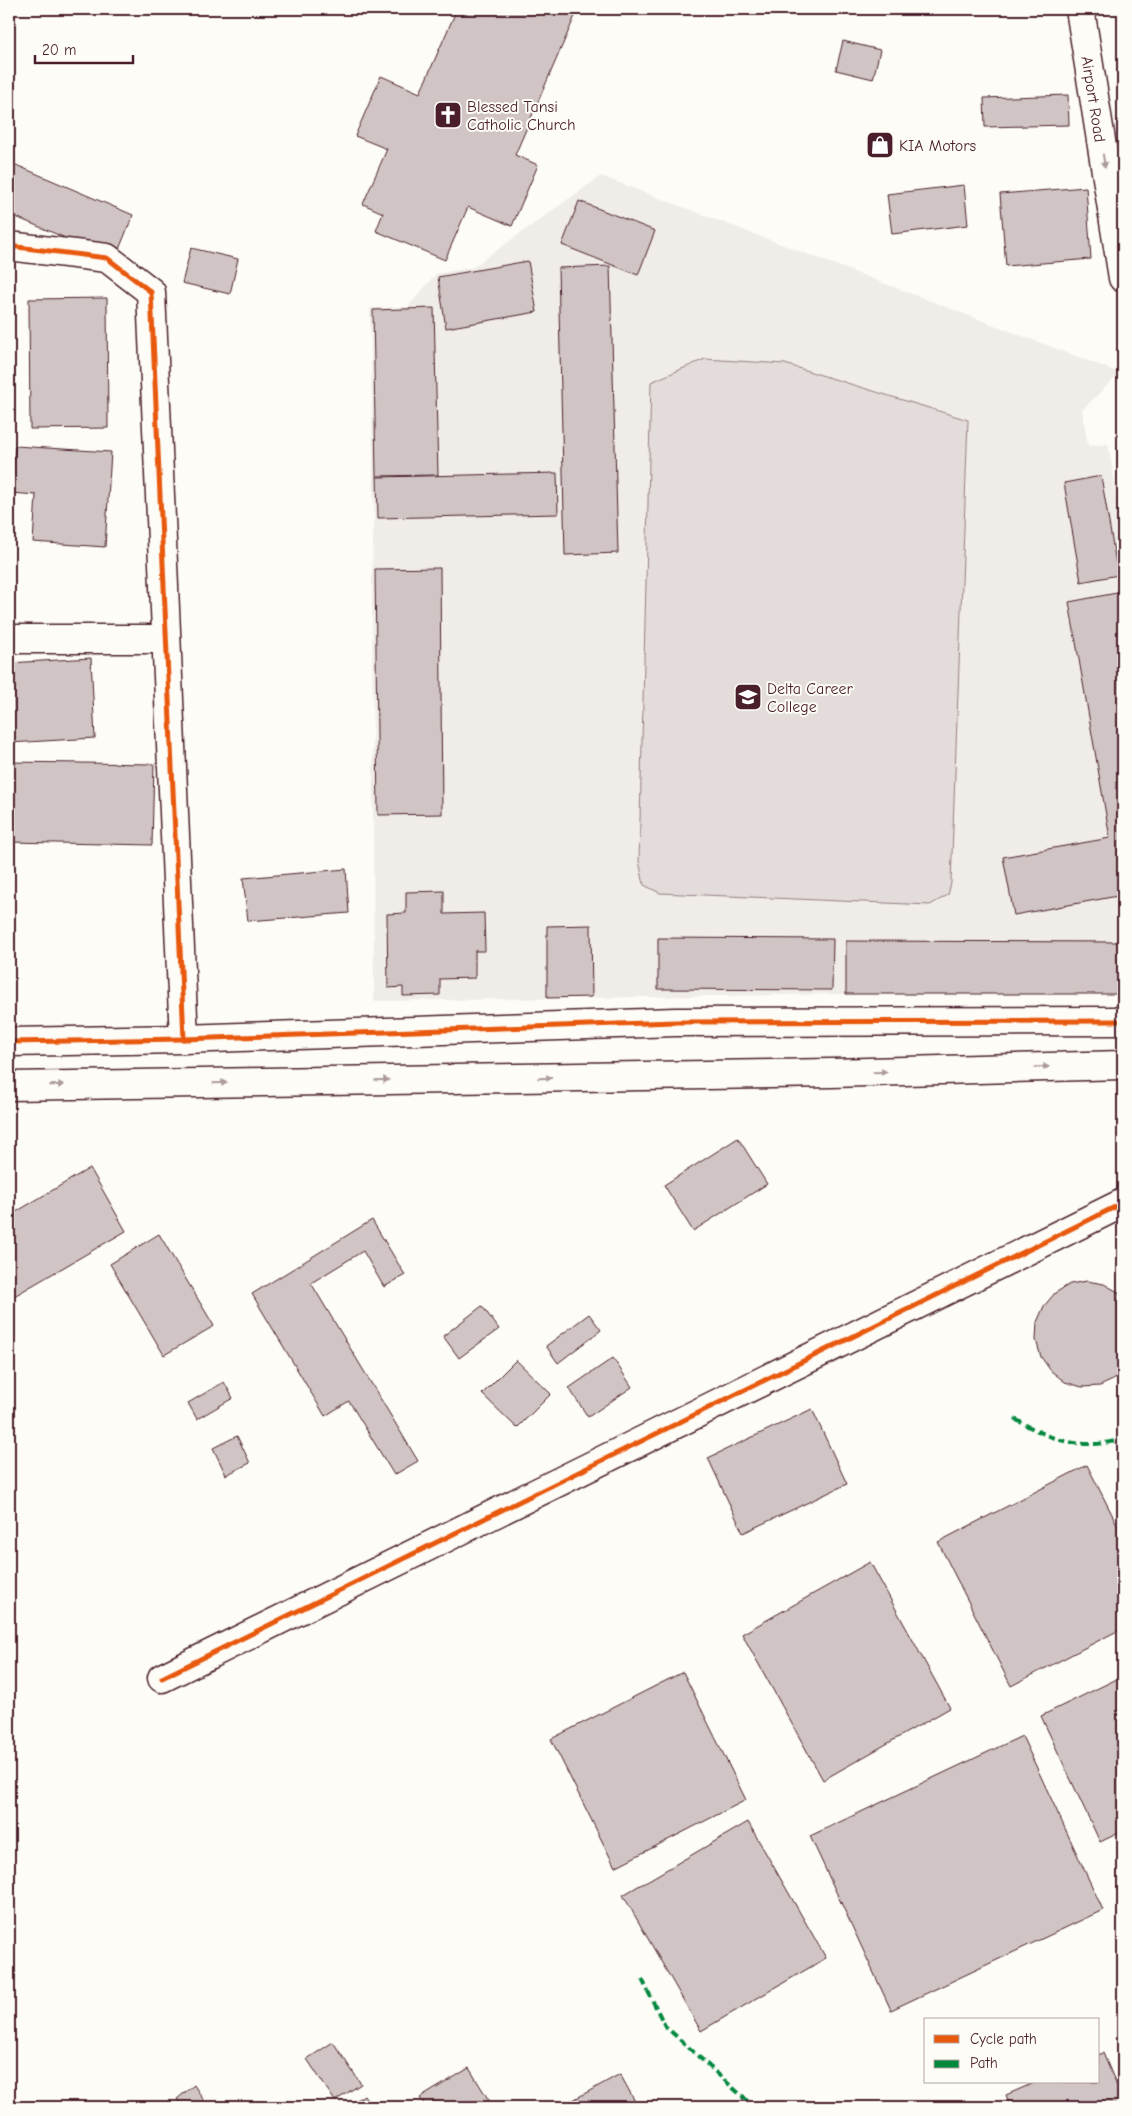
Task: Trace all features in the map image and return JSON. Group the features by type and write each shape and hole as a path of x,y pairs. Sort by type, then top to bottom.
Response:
{"street":[{"name":"Airport Road","path":"1080,9 1123,278"},
{"path":"9,246 107,258 150,292 184,1039"},
{"path":"9,640 166,639"},
{"path":"9,1042 184,1039 675,1022 1123,1021"},
{"path":"9,1086 831,1073 1123,1065"},
{"path":"162,1678 1123,1203"}],"shaded area":[{"name":"Delta Career College","path":"601,176 1120,373 1082,410 1088,446 1108,444 1123,528 1123,994 846,994 374,1001 372,574 374,514 370,308 408,307 436,274 473,267"},
{"path":"705,359 785,364 968,420 951,883 948,895 930,905 660,893 644,885 639,861 651,382"}],"building":[{"name":"Blessed Tansi Catholic Church","path":"457,9 578,9 515,155 538,165 512,226 468,207 445,260 376,231 383,213 363,204 387,149 355,136 381,76 420,93"},
{"path":"843,41 880,50 873,79 836,70"},
{"path":"1068,95 1069,125 985,127 984,98"},
{"path":"9,162 133,215 115,259 9,214"},
{"path":"964,185 968,225 892,234 887,194"},
{"path":"1086,187 1091,259 1006,266 1000,194"},
{"path":"579,201 655,231 638,275 562,245"},
{"path":"191,248 238,259 230,294 182,283"},
{"path":"528,261 537,312 446,328 438,277"},
{"path":"610,266 618,553 565,555 558,268"},
{"path":"107,298 108,428 30,429 29,299"},
{"path":"434,308 438,475 376,476 373,310"},
{"path":"15,446 111,452 105,547 33,542 36,495 11,493"},
{"path":"557,473 558,514 378,518 377,477"},
{"path":"1101,476 1118,575 1081,582 1064,483"},
{"path":"440,568 442,814 378,815 375,569"},
{"path":"1122,592 1123,895 1014,915 1003,857 1110,838 1069,602"},
{"path":"91,658 95,738 9,743 9,663"},
{"path":"9,762 154,764 152,845 9,842"},
{"path":"346,869 349,913 248,921 243,878"},
{"path":"444,891 444,914 484,913 485,951 475,951 475,978 440,979 440,995 403,996 403,987 388,988 387,914 406,913 406,892"},
{"path":"591,925 592,997 547,998 547,926"},
{"path":"658,938 833,939 832,990 658,989"},
{"path":"846,941 1123,942 1123,994 846,994"},
{"path":"738,1138 767,1184 693,1231 664,1185"},
{"path":"90,1168 126,1231 9,1299 9,1216"},
{"path":"372,1220 405,1275 384,1287 363,1251 311,1283 418,1461 394,1475 349,1401 325,1416 252,1294"},
{"path":"159,1234 214,1326 164,1355 110,1264"},
{"path":"1087,1281 1104,1284 1123,1295 1123,1372 1115,1379 1100,1386 1082,1387 1065,1382 1051,1371 1041,1357 1036,1340 1037,1322 1044,1306 1055,1293 1070,1284"},
{"path":"482,1306 499,1329 459,1358 443,1336"},
{"path":"589,1314 601,1330 558,1363 546,1346"},
{"path":"613,1358 632,1387 588,1417 569,1388"},
{"path":"516,1360 551,1394 517,1428 482,1394"},
{"path":"224,1382 233,1398 197,1419 188,1403"},
{"path":"812,1409 847,1484 743,1533 708,1458"},
{"path":"237,1436 250,1463 226,1475 213,1448"},
{"path":"1087,1465 1123,1536 1123,1628 1011,1686 938,1542"},
{"path":"870,1562 950,1708 823,1780 742,1634"},
{"path":"683,1672 746,1800 615,1867 551,1739"},
{"path":"1123,1676 1123,1831 1100,1842 1041,1716"},
{"path":"1022,1736 1103,1910 891,2010 810,1836"},
{"path":"748,1822 826,1958 701,2031 623,1895"},
{"path":"333,2042 361,2084 335,2101 307,2059"},
{"path":"1103,2053 1123,2100 1123,2107 1011,2107 1006,2095 1031,2084 1100,2084 1100,2054"},
{"path":"469,2068 493,2107 426,2107 420,2098"},
{"path":"620,2074 638,2107 565,2107 564,2105"},
{"path":"194,2085 208,2107 182,2107 177,2099"},
{"path":"364,2095 372,2107 346,2107"}],"marked path":[{"path":"1119,1292 1123,1293"},
{"path":"1015,1419 1041,1433 1068,1442 1092,1444 1123,1440"},
{"path":"642,1979 665,2026 754,2107"}],"cycle path":[{"path":"9,246 107,258 151,292 184,1039"},
{"path":"9,1042 184,1039 675,1022 1123,1021"},
{"path":"162,1678 1123,1203"}],"place":[{"name":"Blessed Tansi Catholic Church","path":"448,115"},
{"name":"KIA Motors","path":"880,145"},
{"name":"Delta Career College","path":"748,697"}]}
